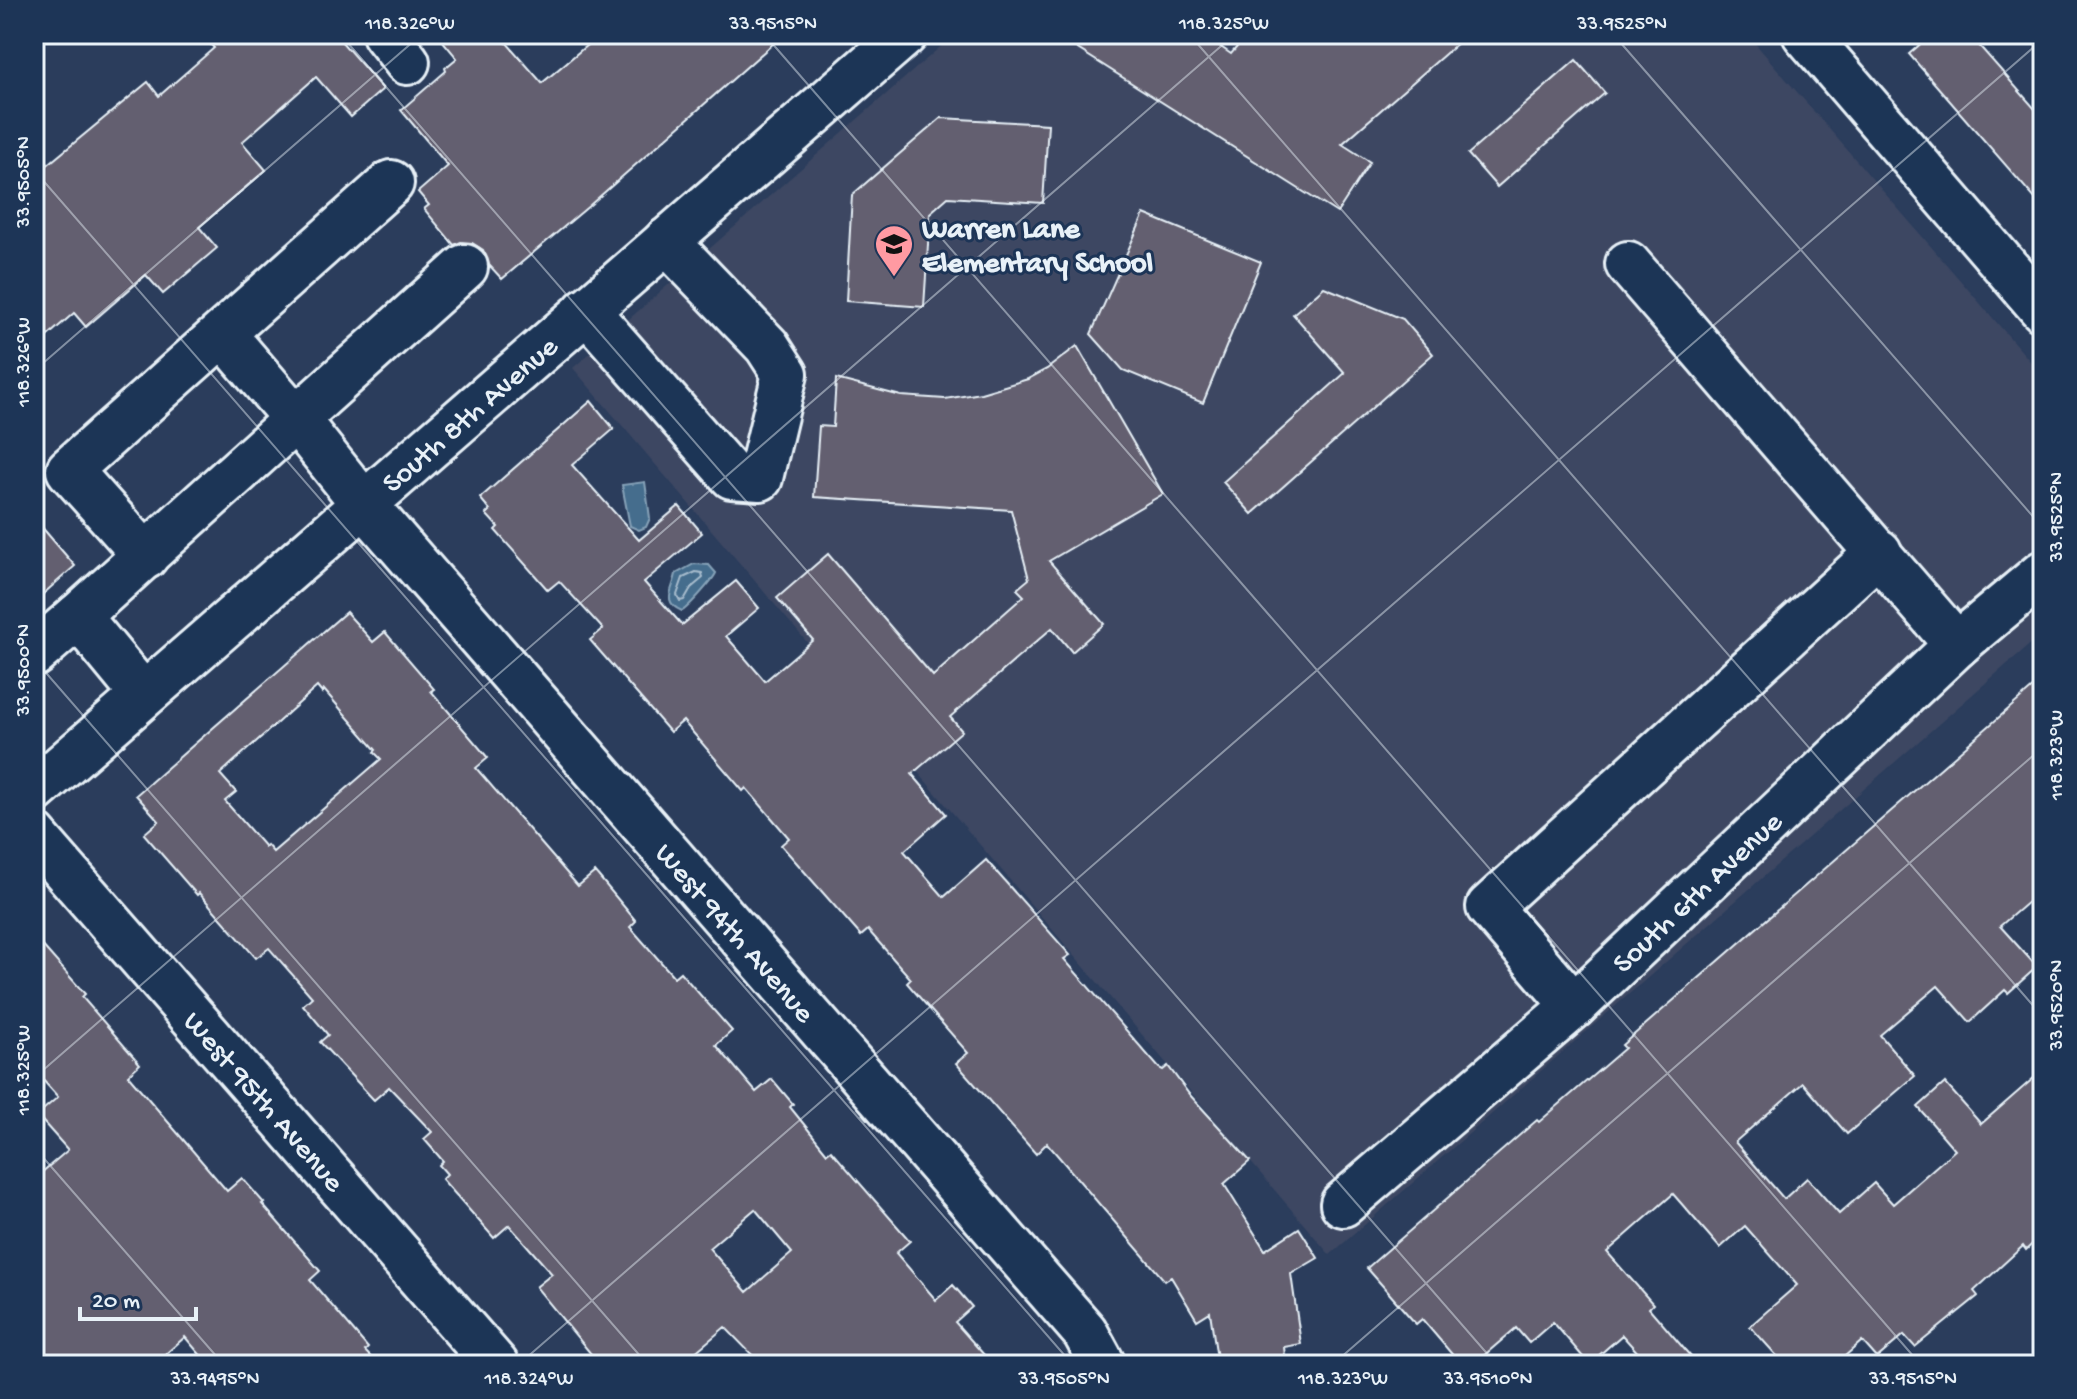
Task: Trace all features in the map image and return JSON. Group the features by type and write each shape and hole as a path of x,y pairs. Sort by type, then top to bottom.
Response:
{"street":[{"name":"South 8th Avenue","path":"34,791 905,34"},
{"path":"1805,34 2043,310"},
{"path":"146,556 69,470 391,183"},
{"path":"586,310 732,476 760,478 785,374 767,346 666,241"},
{"path":"1628,264 1957,645"},
{"path":"34,654 465,267"},
{"name":"West 94th Avenue","path":"223,334 363,503 1085,1332 1103,1365"},
{"path":"1574,1006 1489,907 1879,552"},
{"name":"South 6th Avenue","path":"1343,1204 1574,1006 1957,645 2043,573"},
{"path":"78,616 143,695"},
{"name":"West 95th Avenue","path":"34,835 496,1365"}],"shaded area":[{"path":"955,34 1747,34 2043,376 2043,633 1330,1255 573,368"}],"water":[{"path":"645,482 650,518 646,527 639,530 630,526 622,485"},
{"path":"694,564 709,565 716,573 682,611 672,604 671,590 676,574"}],"building":[{"path":"202,34 335,34 383,89 351,117 316,77 242,142 266,170 199,227 217,248 163,294 146,275 86,327 74,313 34,348 34,176 148,82 159,96 214,48"},
{"path":"437,34 499,34 542,83 600,34 784,34 502,279 489,265 483,250 472,243 454,245 424,209 429,205 418,192 448,166 401,110 457,58"},
{"path":"1054,34 1202,34 1231,54 1248,34 1468,34 1342,144 1370,162 1337,213"},
{"path":"1932,34 1969,34 2043,118 2043,208 1909,54"},
{"path":"1576,60 1605,93 1497,187 1468,154"},
{"path":"941,118 1048,124 1043,203 948,197 930,213 924,307 846,301 852,195"},
{"path":"1144,214 1261,262 1203,403 1123,370 1091,334"},
{"path":"1324,287 1403,319 1433,354 1252,514 1223,482 1345,373 1293,314"},
{"path":"1077,346 1163,494 1049,561 1104,624 1072,652 1052,628 950,717 962,731 912,774 946,814 904,851 944,897 986,860 1070,955 1064,959 1159,1068 1163,1070 1168,1066 1250,1161 1224,1184 1265,1250 1299,1228 1318,1258 1291,1274 1301,1344 1284,1347 1286,1365 1218,1365 1210,1312 1197,1320 1171,1277 1165,1281 1047,1143 1036,1154 956,1063 968,1053 907,983 911,979 868,930 861,936 781,845 789,838 746,788 743,791 683,721 670,732 590,640 603,629 559,581 548,590 495,530 498,527 486,514 490,510 480,498 591,401 614,429 572,465 639,540 679,506 702,533 644,582 682,625 736,581 759,608 726,636 765,681 813,640 777,598 828,554 933,676 1024,596 1017,589 1029,579 1011,510 814,497 819,426 833,427 836,379 901,396 945,399 981,393 1028,379"},
{"path":"34,518 75,566 34,602"},
{"path":"346,612 373,642 385,632 488,758 476,768 578,886 595,872 636,921 630,927 674,977 680,972 732,1031 716,1045 756,1092 772,1079 827,1153 831,1150 910,1241 896,1253 936,1300 953,1285 972,1307 955,1322 993,1365 762,1365 725,1327 680,1365 600,1365 536,1287 552,1274 509,1225 494,1238 442,1179 447,1174 439,1165 443,1161 424,1139 432,1132 389,1087 374,1100 320,1042 328,1035 303,1005 312,997 269,948 256,958 199,893 197,895 144,834 159,821 136,795","holes":["317,687 322,693 324,690 381,759 273,852 225,801 236,792 220,774","755,1209 792,1253 747,1292 709,1248"]},
{"path":"2043,679 2043,889 2000,926 2037,967 2008,993 2005,990 1970,1022 1938,986 1880,1035 1915,1076 1847,1134 1803,1083 1735,1142 1784,1199 1807,1178 1839,1214 1874,1183 1893,1204 1955,1150 1918,1107 1945,1083 1981,1124 2043,1070 2043,1234 2026,1250 2023,1246 1974,1291 1978,1296 1915,1347 1904,1335 1877,1358 1862,1341 1835,1365 1785,1365 1750,1326 1797,1285 1745,1226 1720,1248 1673,1194 1607,1252 1653,1304 1649,1308 1698,1365 1649,1365 1622,1335 1589,1364 1553,1322 1529,1343 1516,1328 1473,1365 1461,1365 1422,1319 1416,1324 1367,1268 1625,1048 1622,1045"},
{"path":"34,936 140,1064 128,1075 227,1191 242,1178 264,1203 320,1271 310,1280 368,1348 365,1351 378,1365 209,1365 185,1337 153,1365 34,1365 34,1179 68,1150 37,1115 58,1097 34,1070"}],"place":[{"name":"Warren Lane Elementary School","path":"894,278"}]}
